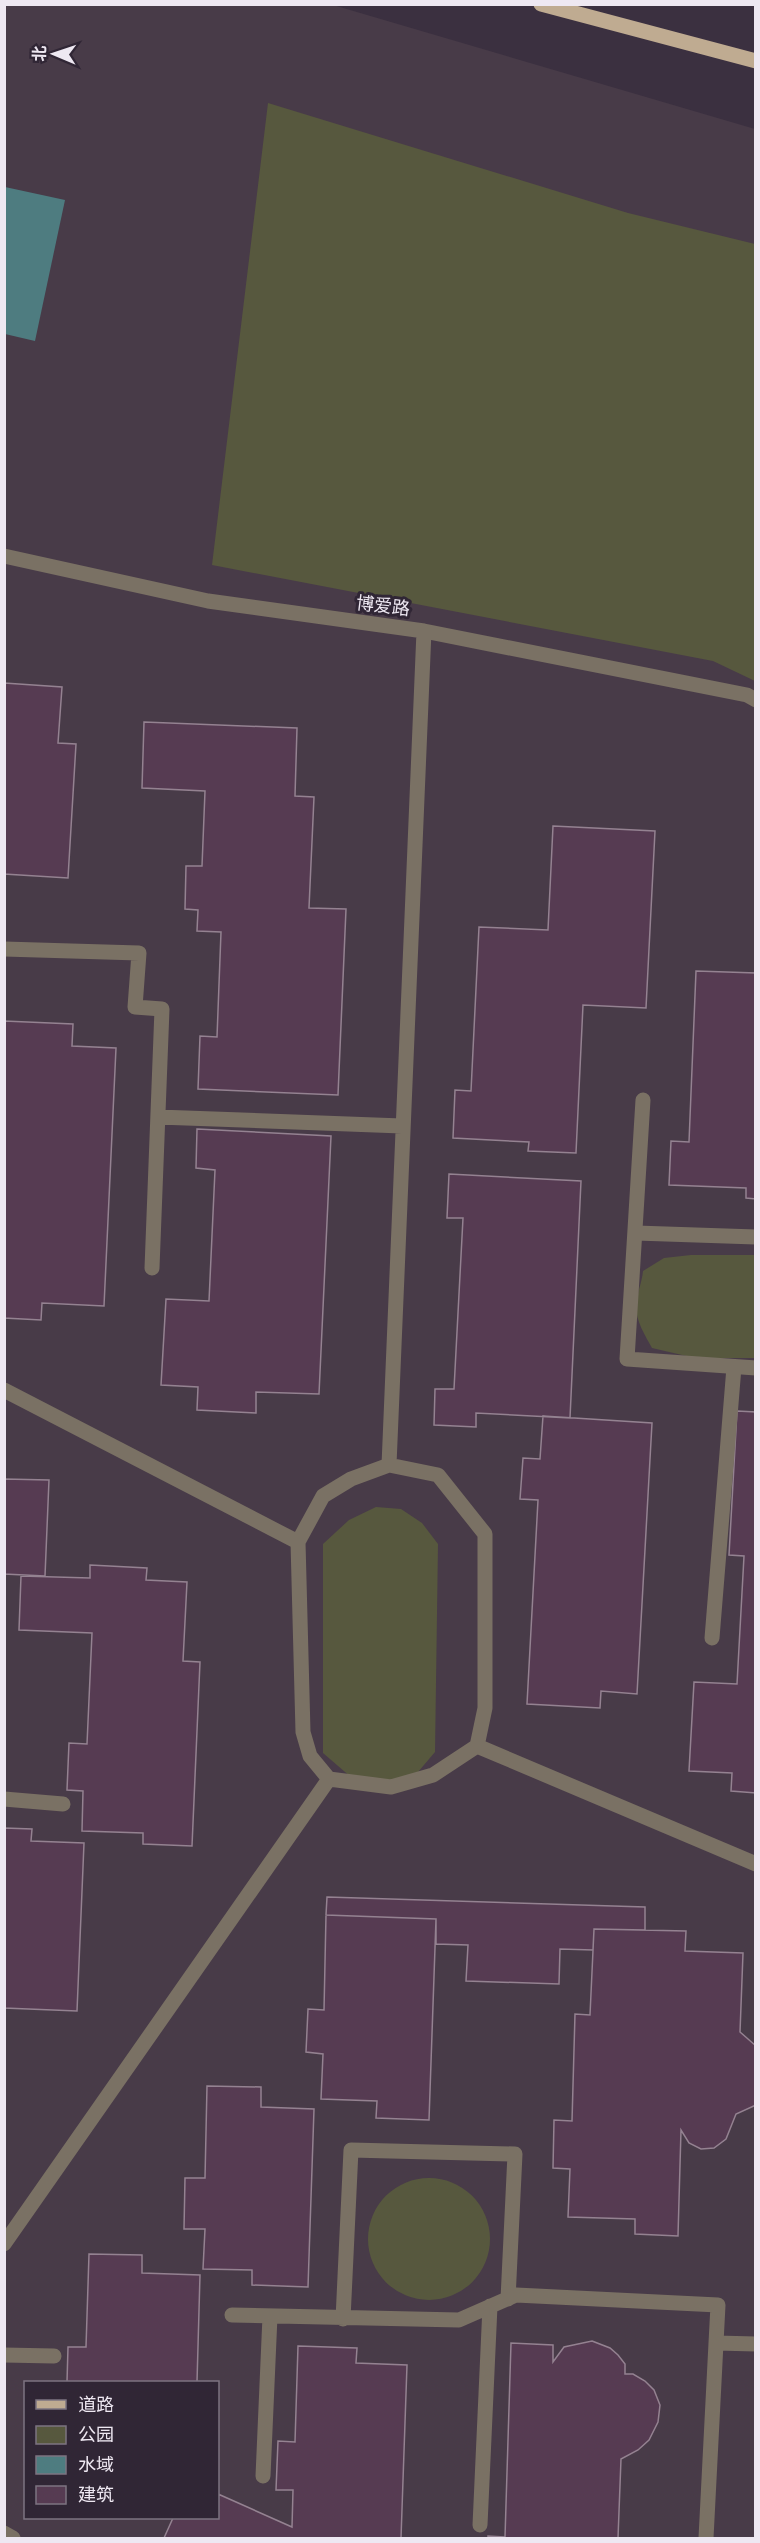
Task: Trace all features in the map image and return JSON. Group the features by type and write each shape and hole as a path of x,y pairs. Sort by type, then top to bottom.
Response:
{"main road":[{"path":"541,4 756,61"}],"street":[{"name":"博爱路","path":"4,556 208,601 423,631 736,693 756,700"},
{"path":"389,1465 423,631"},
{"path":"4,949 139,953 135,1007 162,1009 152,1268"},
{"path":"643,1100 627,1359 756,1368"},
{"path":"158,1117 402,1126"},
{"path":"636,1233 756,1237"},
{"path":"712,1638 734,1367"},
{"path":"4,1390 298,1542"},
{"path":"389,1465 438,1475 485,1534 485,1708 477,1746 433,1775 391,1788 329,1779 310,1756 303,1732 298,1542 323,1496 351,1479 389,1465"},
{"path":"477,1746 756,1864"},
{"path":"4,2244 329,1779"},
{"path":"4,1799 63,1804"},
{"path":"343,2319 351,2150 515,2154 508,2299"},
{"path":"232,2315 459,2320 516,2295 718,2305 706,2538"},
{"path":"480,2525 490,2307"},
{"path":"263,2476 270,2316"},
{"path":"716,2343 756,2344"},
{"path":"4,2355 54,2356"},
{"path":"4,2533 13,2538"}],"shaded area":[{"path":"5,5 333,5 755,129 755,2538 5,2538"}],"green space":[{"path":"268,103 628,213 755,244 755,681 713,661 212,565"},
{"path":"691,1255 755,1255 755,1358 695,1358 652,1348 641,1327 636,1310 643,1271 664,1258"},
{"path":"376,1507 401,1509 422,1523 438,1544 435,1752 418,1772 385,1782 352,1778 323,1753 323,1544 349,1520"},
{"path":"429,2178 452,2183 463,2188 472,2196 480,2205 485,2216 490,2239 485,2262 480,2273 472,2282 463,2290 452,2295 429,2300 406,2295 395,2290 386,2282 378,2273 373,2262 368,2239 373,2216 378,2205 386,2196 395,2188 406,2183"}],"water":[{"path":"5,187 65,200 35,341 5,334"}],"building":[{"path":"4,683 62,687 58,743 76,744 68,878 4,874"},
{"path":"144,722 297,728 295,796 314,797 309,908 346,909 338,1095 198,1089 200,1036 217,1037 221,932 197,931 198,910 185,909 186,866 202,866 205,791 142,788"},
{"path":"553,826 655,831 646,1008 583,1005 576,1153 528,1151 529,1142 453,1138 455,1090 471,1091 479,927 548,930"},
{"path":"696,971 756,973 756,1199 746,1198 746,1188 669,1185 671,1141 689,1142"},
{"path":"4,1021 73,1024 72,1046 116,1048 104,1306 42,1303 41,1320 4,1318"},
{"path":"197,1129 331,1136 319,1394 256,1392 256,1413 197,1410 198,1387 161,1385 166,1299 209,1301 215,1170 196,1168"},
{"path":"449,1174 581,1181 570,1418 476,1413 476,1427 434,1425 435,1389 454,1389 463,1218 447,1218"},
{"path":"737,1411 756,1412 756,1793 731,1791 732,1773 689,1771 694,1682 737,1684 744,1556 729,1555"},
{"path":"543,1416 652,1423 637,1694 601,1691 600,1708 527,1704 538,1500 520,1499 523,1458 540,1459"},
{"path":"4,1479 49,1480 45,1576 4,1574"},
{"path":"90,1565 147,1568 146,1580 187,1582 183,1661 200,1662 192,1846 143,1844 143,1833 82,1831 83,1791 67,1790 69,1743 87,1744 92,1633 19,1630 21,1576 90,1578"},
{"path":"4,1828 32,1829 31,1841 84,1843 77,2011 4,2008"},
{"path":"327,1897 645,1907 645,1930 594,1929 593,1950 560,1949 559,1984 466,1981 468,1945 436,1944 436,1919 326,1915"},
{"path":"326,1915 436,1919 429,2120 376,2118 377,2101 321,2099 323,2054 306,2052 308,2009 324,2010"},
{"path":"594,1929 686,1931 685,1951 743,1953 740,2032 756,2046 756,2105 736,2114 726,2139 714,2148 701,2149 689,2143 681,2130 678,2236 635,2234 635,2219 568,2217 570,2169 553,2168 554,2120 572,2121 575,2014 590,2015"},
{"path":"207,2086 261,2087 261,2107 314,2109 308,2287 252,2285 252,2270 203,2269 205,2229 184,2229 185,2178 205,2178"},
{"path":"89,2254 142,2255 142,2273 200,2275 197,2381 67,2381 68,2347 86,2347"},
{"path":"592,2341 610,2348 618,2355 625,2364 625,2374 633,2374 645,2381 654,2390 660,2405 658,2422 649,2440 638,2450 621,2459 618,2538 488,2538 488,2536 505,2537 511,2343 553,2345 553,2362 564,2347"},
{"path":"298,2346 357,2348 356,2363 407,2365 401,2538 164,2538 173,2519 219,2519 219,2494 292,2527 293,2490 276,2490 278,2441 295,2442"}]}
